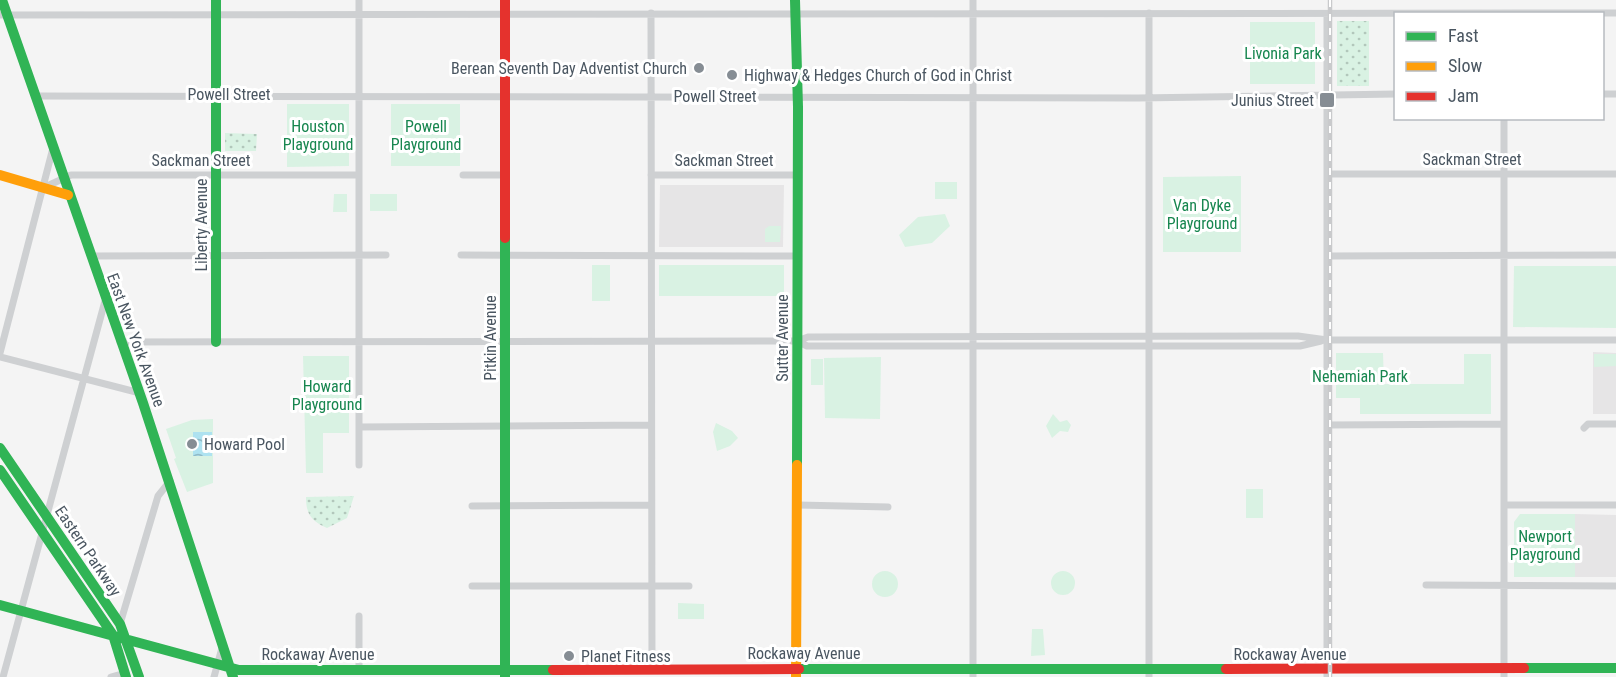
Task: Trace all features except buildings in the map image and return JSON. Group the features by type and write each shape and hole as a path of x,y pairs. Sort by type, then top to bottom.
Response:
{"street":[{"name":"East New York Avenue","path":"4,0 4,15 54,145 68,195 140,393 232,672"},
{"name":"Liberty Avenue","path":"216,0 216,342"},
{"path":"359,0 359,465"},
{"name":"Pitkin Avenue","path":"505,0 505,673"},
{"name":"Sutter Avenue","path":"795,0 798,175 796,673"},
{"path":"973,0 973,673"},
{"path":"651,13 652,669"},
{"path":"1149,13 1149,672"},
{"path":"1327,14 1327,673"},
{"path":"4,15 1394,14"},
{"name":"Powell Street","path":"35,96 359,94 1149,98 1394,94"},
{"path":"1504,120 1504,673"},
{"path":"54,145 0,355 83,380 140,393"},
{"name":"Sackman Street","path":"1327,174 1616,174"},
{"path":"0,175 68,195"},
{"name":"Sackman Street","path":"45,187 71,175 359,175"},
{"path":"463,175 504,175"},
{"name":"Sackman Street","path":"651,175 798,175"},
{"path":"91,256 386,255"},
{"path":"461,255 797,256"},
{"path":"1328,256 1616,255"},
{"path":"3,677 105,301"},
{"path":"120,342 797,341 808,336 1298,336 1327,340 1616,340"},
{"path":"797,341 807,346 1148,346 1300,345 1327,340"},
{"path":"1327,425 1504,424"},
{"path":"1584,428 1588,424 1616,424"},
{"path":"359,427 651,425"},
{"name":"Eastern Parkway","path":"0,448 120,624 139,677"},
{"name":"Eastern Parkway","path":"0,470 113,635 125,675"},
{"path":"120,624 158,496 170,482"},
{"path":"798,505 888,507"},
{"path":"1504,505 1616,505"},
{"path":"472,506 651,506"},
{"path":"1426,585 1616,586"},
{"path":"472,586 689,586"},
{"name":"Rockaway Avenue","path":"0,605 217,664 232,672 239,670 359,669 505,673 652,669 796,673 1504,673 1616,668"},
{"path":"359,616 359,669"},
{"path":"214,677 222,645"},
{"path":"111,677 125,675"}],"shaded area":[{"path":"660,185 784,185 783,247 659,247"},
{"path":"1593,352 1616,353 1616,414 1593,414"},
{"path":"1575,514 1616,515 1616,577 1575,577"}],"green space":[{"path":"1337,21 1369,21 1369,86 1337,86"},
{"name":"Livonia Park","path":"1250,22 1315,22 1315,84 1250,84"},
{"name":"Houston Playground","path":"287,104 349,104 349,166 287,167"},
{"name":"Powell Playground","path":"391,104 460,104 460,166 391,166"},
{"path":"225,133 257,134 256,151 225,151"},
{"name":"Van Dyke Playground","path":"1241,176 1241,252 1163,252 1163,177"},
{"path":"935,182 957,182 957,199 935,199"},
{"path":"334,194 347,194 347,212 333,212"},
{"path":"370,194 397,194 397,211 370,211"},
{"path":"945,214 950,226 932,243 905,247 899,235 918,217"},
{"path":"769,226 781,226 780,242 765,242 765,229"},
{"path":"592,265 610,265 610,301 592,301"},
{"path":"659,265 784,265 784,296 659,296"},
{"path":"1514,266 1616,266 1616,328 1513,327"},
{"name":"Nehemiah Park","path":"1336,353 1383,353 1384,384 1464,384 1464,354 1491,354 1491,414 1360,414 1360,398 1336,398"},
{"path":"1594,354 1616,354 1616,366 1594,367"},
{"name":"Howard Playground","path":"303,356 349,356 349,433 323,433 323,473 306,473"},
{"path":"881,357 880,419 825,418 824,358"},
{"path":"811,359 823,359 823,385 811,385"},
{"path":"1053,414 1060,422 1067,420 1071,425 1068,432 1060,431 1052,438 1046,426"},
{"name":"Howard Pool","path":"213,419 213,483 187,492 174,459 176,458 166,429 192,420"},
{"path":"716,423 732,431 738,438 730,446 717,451 713,432"},
{"path":"1246,489 1263,489 1263,518 1246,518"},
{"path":"354,496 347,518 327,528 313,520 307,508 306,497"},
{"name":"Newport Playground","path":"1520,514 1575,514 1575,577 1514,577 1514,522"},
{"path":"885,571 894,575 898,584 894,593 885,597 876,593 872,584 876,575"},
{"path":"1063,571 1072,574 1075,583 1072,592 1063,595 1054,592 1051,583 1054,574"},
{"path":"678,603 704,604 704,619 678,619"},
{"path":"1032,629 1043,629 1045,655 1031,656"}],"water":[{"path":"193,432 212,432 212,456 193,456"}],"railway":[{"path":"1330,0 1330,677"}],"traffic: fast":[{"path":"2,0 143,403 233,677"},
{"path":"216,0 216,342"},
{"path":"795,0 798,107 797,465"},
{"path":"505,238 505,677"},
{"path":"0,448 120,624 139,677"},
{"path":"0,470 113,635 126,677"},
{"path":"0,605 239,670 553,670"},
{"path":"1524,668 1616,668"},
{"path":"799,669 1226,669"}],"traffic: slow":[{"path":"0,175 68,195"},
{"path":"796,677 797,465"}],"traffic: jam":[{"path":"505,0 505,238"},
{"path":"1226,669 1524,668"},
{"path":"553,670 799,669"}],"place":[{"name":"Berean Seventh Day Adventist Church","path":"699,68"},
{"name":"Highway & Hedges Church of God in Christ","path":"732,75"},
{"name":"Junius Street","path":"1327,100"},
{"name":"Howard Pool","path":"192,444"},
{"name":"Planet Fitness","path":"569,656"}]}
